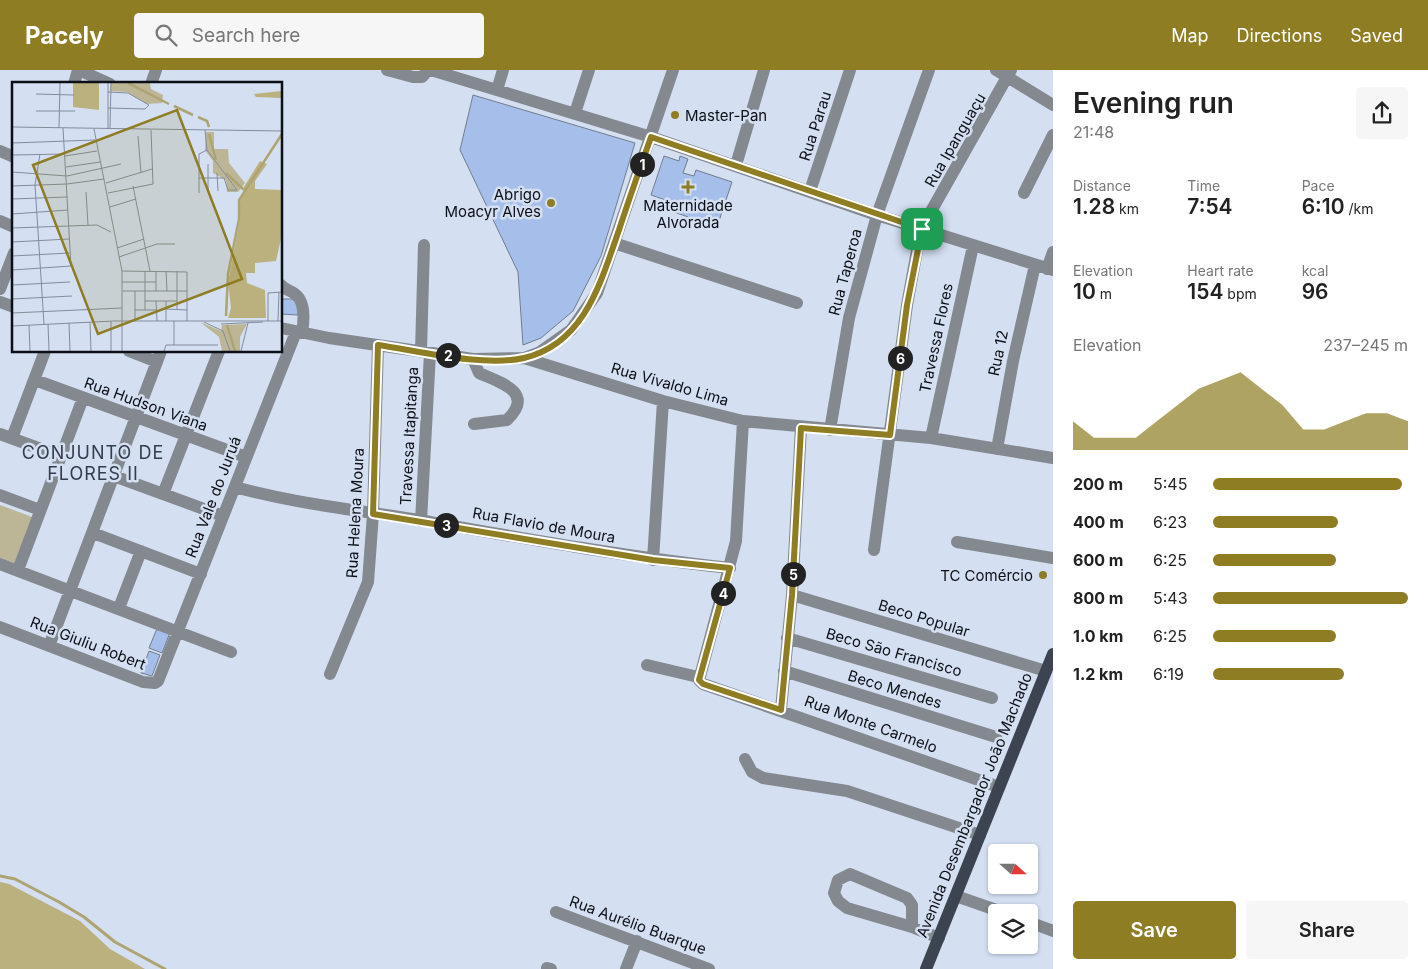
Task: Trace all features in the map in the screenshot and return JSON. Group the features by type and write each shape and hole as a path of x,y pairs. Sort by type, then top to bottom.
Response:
{"main road":[{"name":"Avenida Desembargador João Machado","path":"926,969 1053,654"}],"street":[{"path":"75,82 79,70 106,82"},
{"path":"152,82 156,70"},
{"path":"387,70 413,78 422,77 430,70 575,113 736,165 877,215 1045,268"},
{"path":"497,90 503,70"},
{"path":"575,113 589,70"},
{"path":"524,358 554,344 571,330 585,313 597,293 673,70"},
{"path":"736,165 764,70"},
{"name":"Rua Parau","path":"810,192 850,70"},
{"name":"Rua Taperoa","path":"830,430 849,318 877,215 929,70"},
{"path":"996,70 1010,74 1053,105"},
{"name":"Rua Ipanguaçu","path":"874,550 907,305 922,229 1010,74"},
{"path":"1024,193 1053,135"},
{"path":"0,221 12,226"},
{"path":"614,243 797,303"},
{"name":"Travessa Itapitanga","path":"421,521 426,352 424,245"},
{"name":"Travessa Flores","path":"932,438 973,246"},
{"name":"Rua 12","path":"997,448 1013,361 1045,268 1053,252"},
{"path":"0,290 12,258"},
{"path":"282,285 298,296 302,304 304,320 299,332"},
{"path":"0,302 12,306"},
{"name":"Rua Vivaldo Lima","path":"282,328 473,359 524,358 663,401 743,421 801,428 932,438 1053,458"},
{"name":"Rua Vale do Juruá","path":"161,674 180,631 246,457 299,332"},
{"name":"Rua Helena Moura","path":"330,674 368,582 373,514 378,345"},
{"path":"45,352 35,380 6,436 60,456"},
{"path":"49,646 159,356 136,352"},
{"path":"163,494 219,352"},
{"path":"473,359 478,373 512,388 516,395 517,406 507,420 474,424"},
{"name":"Rua Hudson Viana","path":"35,380 246,457"},
{"path":"18,570 83,398"},
{"path":"653,560 663,401"},
{"path":"698,678 730,568 736,540 743,421"},
{"path":"781,710 792,595 801,428"},
{"path":"114,476 223,516"},
{"name":"Rua Flavio de Moura","path":"235,487 295,502 653,560 730,568"},
{"path":"0,495 40,510"},
{"path":"93,534 201,574"},
{"path":"957,542 1053,558"},
{"path":"119,608 141,551"},
{"path":"0,564 231,652"},
{"name":"Beco Popular","path":"792,595 1046,671"},
{"name":"Rua Giuliu Robert","path":"0,627 143,682 156,683 161,674"},
{"name":"Beco São Francisco","path":"787,638 992,698"},
{"name":"Rua Monte Carmelo","path":"647,665 698,678 703,684 999,787"},
{"name":"Beco Mendes","path":"784,671 996,737"},
{"path":"745,759 752,772 763,778 847,791 980,835"},
{"path":"912,927 912,905 907,898 850,874 838,880 834,894 838,901 847,908 912,927 939,938"},
{"path":"956,896 988,907"},
{"name":"Rua Aurélio Buarque","path":"556,912 709,969"},
{"path":"1038,925 1053,931"},
{"path":"626,969 637,941"}],"shaded area":[{"path":"0,505 35,518 17,564 0,558"},
{"path":"0,882 9,884 80,921 110,949 145,969 0,969"}],"building":[{"name":"Abrigo Moacyr Alves","path":"473,95 635,143 601,256 573,311 541,338 523,345 518,272 460,150"},
{"name":"Maternidade Alvorada","path":"664,156 679,161 680,156 688,159 683,173 694,176 696,170 732,182 717,227 671,211 674,203 651,195"},
{"path":"282,299 298,299 298,315 282,314"},
{"path":"158,626 171,630 162,653 149,648"},
{"path":"149,651 160,655 152,676 141,673"}],"waterway":[{"path":"0,876 15,879 59,902 84,917 115,942 165,969"}],"place":[{"name":"Master-Pan","path":"675,115"},
{"name":"Maternidade Alvorada","path":"688,187"},
{"name":"Abrigo Moacyr Alves","path":"551,203"},
{"name":"TC Comércio","path":"1043,575"}],"district":[{"name":"CONJUNTO DE FLORES II","path":"93,462"}],"route":[{"path":"651,137 922,229 907,305 890,435 801,428 792,595 781,710 703,684 698,678 730,568 653,560 373,514 378,345 473,359 501,360 524,358 554,344 571,330 585,313 597,293 651,137"}]}
